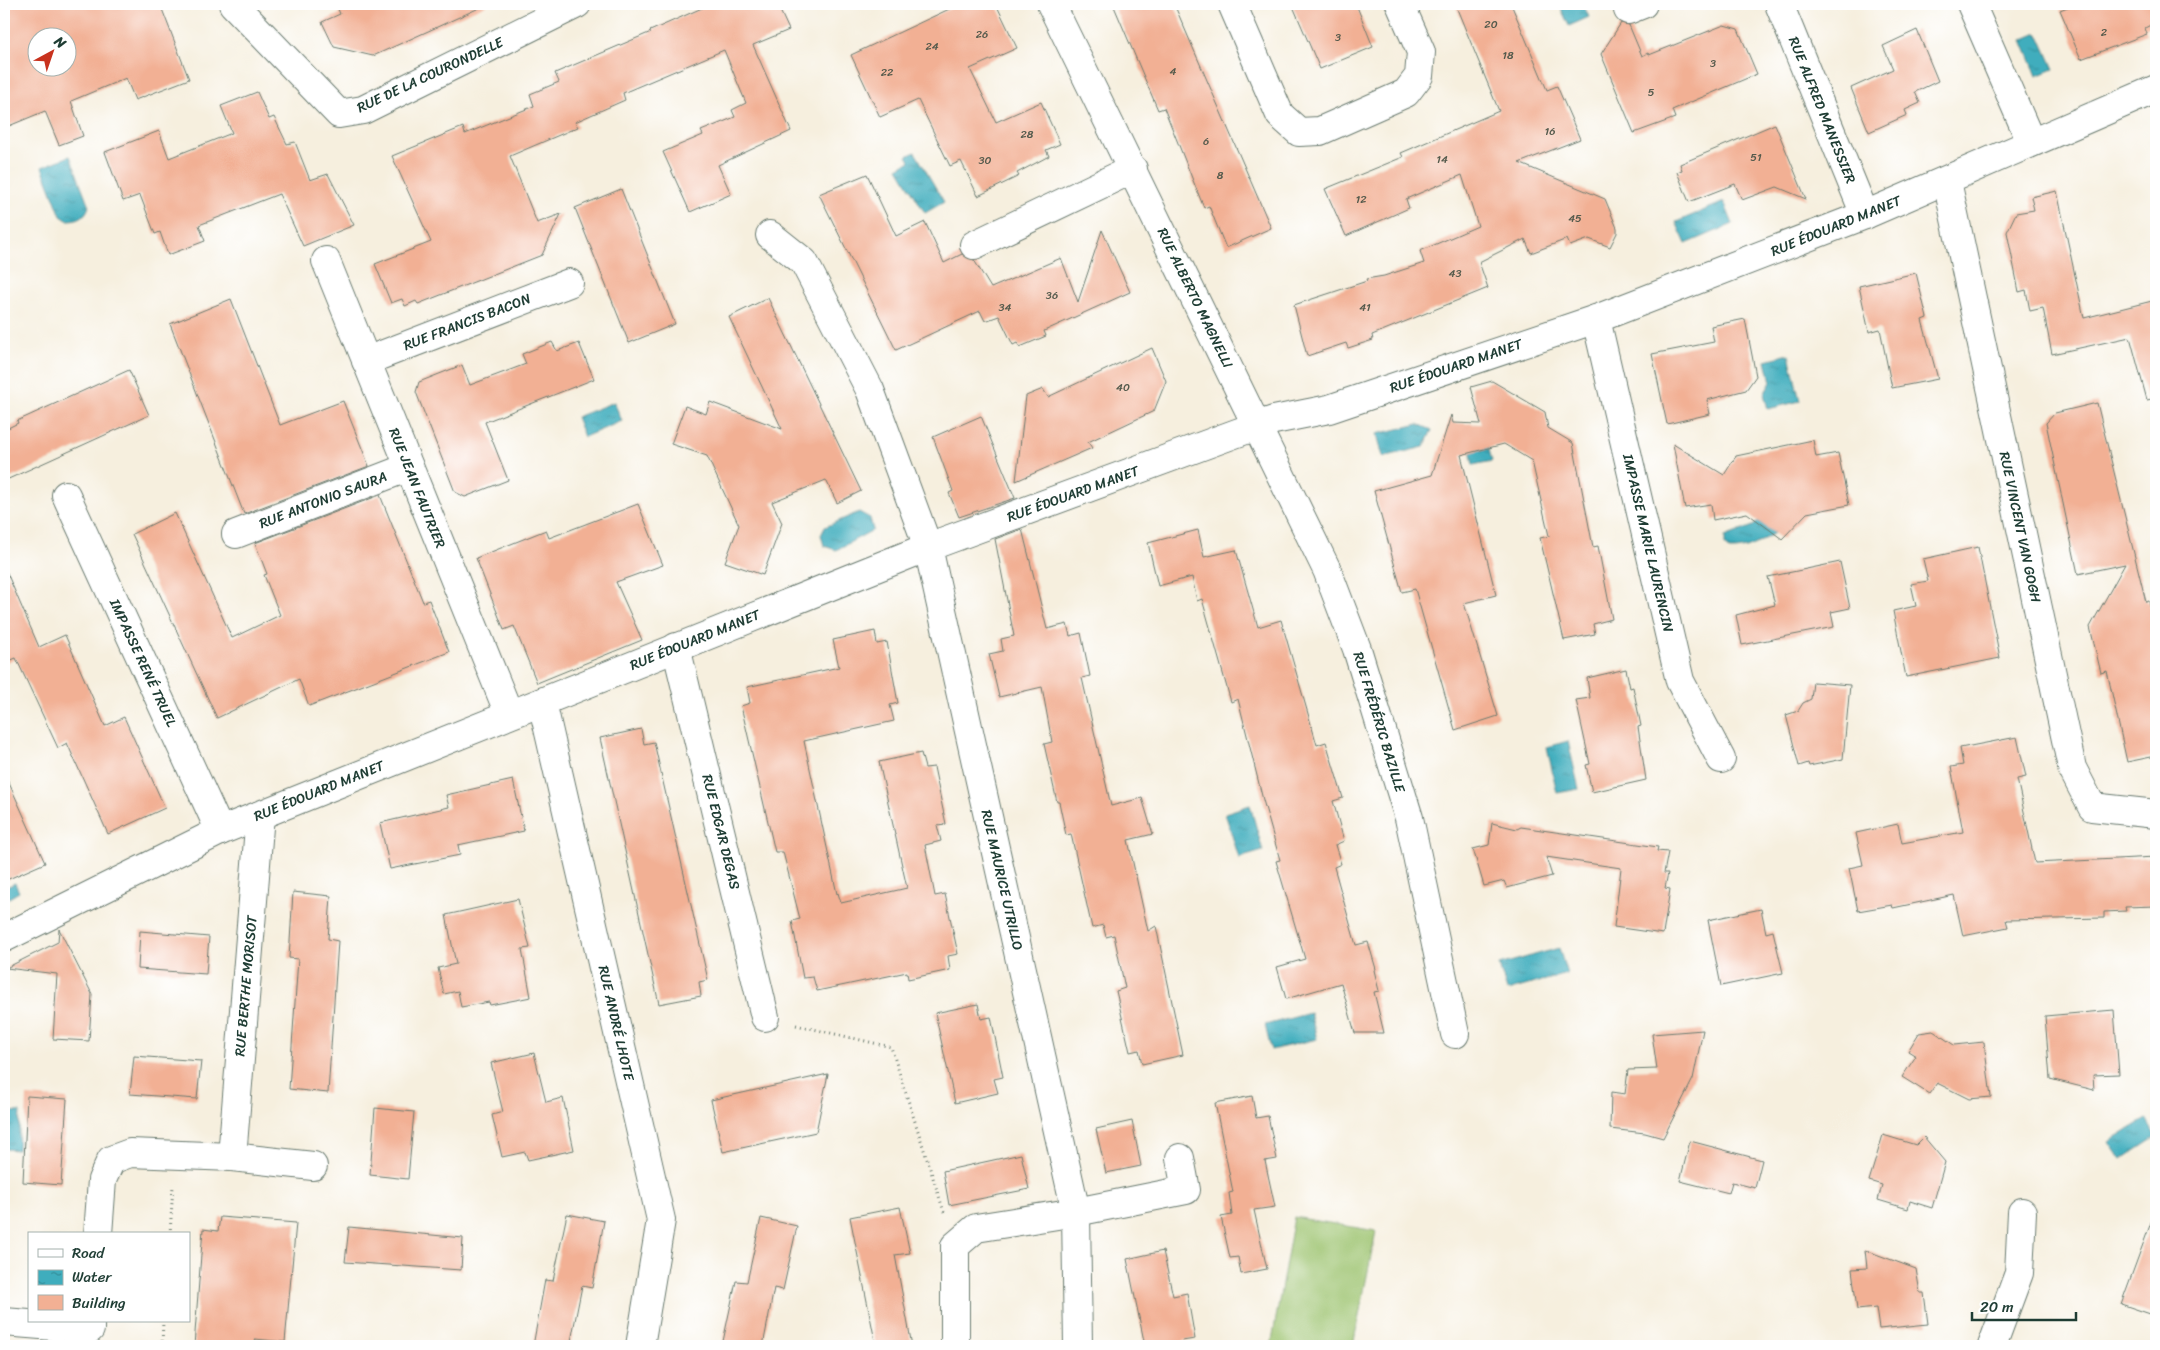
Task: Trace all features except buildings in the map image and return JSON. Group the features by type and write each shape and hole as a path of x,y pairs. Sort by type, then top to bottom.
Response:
{"street":[{"name":"RUE DE LA COURONDELLE","path":"233,4 339,114 363,110 577,4"},
{"name":"RUE ALBERTO MAGNELLI","path":"1051,4 1257,426"},
{"path":"1232,4 1280,115 1299,132 1320,131 1406,93 1419,76 1421,52 1400,4"},
{"name":"RUE ALFRED MANESSIER","path":"1779,4 1865,216"},
{"path":"1972,4 2031,142"},
{"name":"RUE ÉDOUARD MANET","path":"4,938 220,831 928,547 1257,426 1329,409 1596,319 1865,216 2156,89"},
{"path":"974,245 1132,169"},
{"name":"RUE VINCENT VAN GOGH","path":"1947,181 2072,768 2092,806 2156,814"},
{"name":"RUE MAURICE UTRILLO","path":"770,235 804,262 870,390 928,547 1076,1212 1078,1346"},
{"name":"RUE JEAN FAUTRIER","path":"326,261 509,714"},
{"name":"RUE FRANCIS BACON","path":"366,361 569,283"},
{"name":"IMPASSE MARIE LAURENCIN","path":"1596,319 1680,681 1721,759"},
{"name":"RUE FRÉDÉRIC BAZILLE","path":"1257,426 1327,570 1357,649 1409,818 1455,1034"},
{"name":"RUE ANTONIO SAURA","path":"236,534 409,467"},
{"name":"IMPASSE RENÉ TRUEL","path":"66,496 220,831"},
{"name":"RUE EDGAR DEGAS","path":"676,647 765,1017"},
{"name":"RUE ANDRÉ LHOTE","path":"542,702 661,1220 640,1346"},
{"name":"RUE BERTHE MORISOT","path":"232,1157 260,815"},
{"path":"98,1232 102,1180 111,1160 130,1153 232,1157 313,1166"},
{"path":"955,1346 955,1246 976,1228 1076,1212 1186,1190 1180,1158"},
{"path":"1992,1346 2019,1273 2022,1212"},
{"path":"4,1322 90,1329 90,1322"}],"path":[{"path":"765,1017 891,1047 955,1246"},
{"path":"170,1232 176,1155"},
{"path":"162,1346 164,1322"}],"green space":[{"path":"1294,1217 1376,1231 1353,1346 1271,1346"}],"water":[{"path":"1559,4 1583,4 1589,17 1569,26"},
{"path":"2038,33 2054,69 2037,76 2022,40"},
{"path":"915,152 944,202 925,213 898,168 910,161 907,156"},
{"path":"70,156 89,206 86,213 81,217 67,220 61,216 42,167"},
{"path":"1724,202 1733,224 1686,244 1676,222"},
{"path":"1789,354 1800,401 1768,409 1764,394 1771,382 1766,360"},
{"path":"614,402 622,421 584,437 576,417"},
{"path":"1418,424 1432,430 1424,447 1383,457 1377,434"},
{"path":"1483,427 1492,461 1473,465 1467,431"},
{"path":"859,512 870,518 873,530 836,550 824,546 821,535 825,527"},
{"path":"1767,513 1774,533 1747,548 1729,550 1725,545 1725,537 1753,526"},
{"path":"1568,741 1579,789 1557,793 1547,747"},
{"path":"1250,805 1263,851 1239,858 1225,813"},
{"path":"15,883 19,892 4,901 4,888"},
{"path":"1559,948 1567,974 1507,991 1499,965"},
{"path":"1310,1013 1317,1039 1271,1050 1265,1025"},
{"path":"5,1111 20,1112 18,1150 4,1149"},
{"path":"2146,1119 2156,1137 2121,1160 2109,1142"}]}
